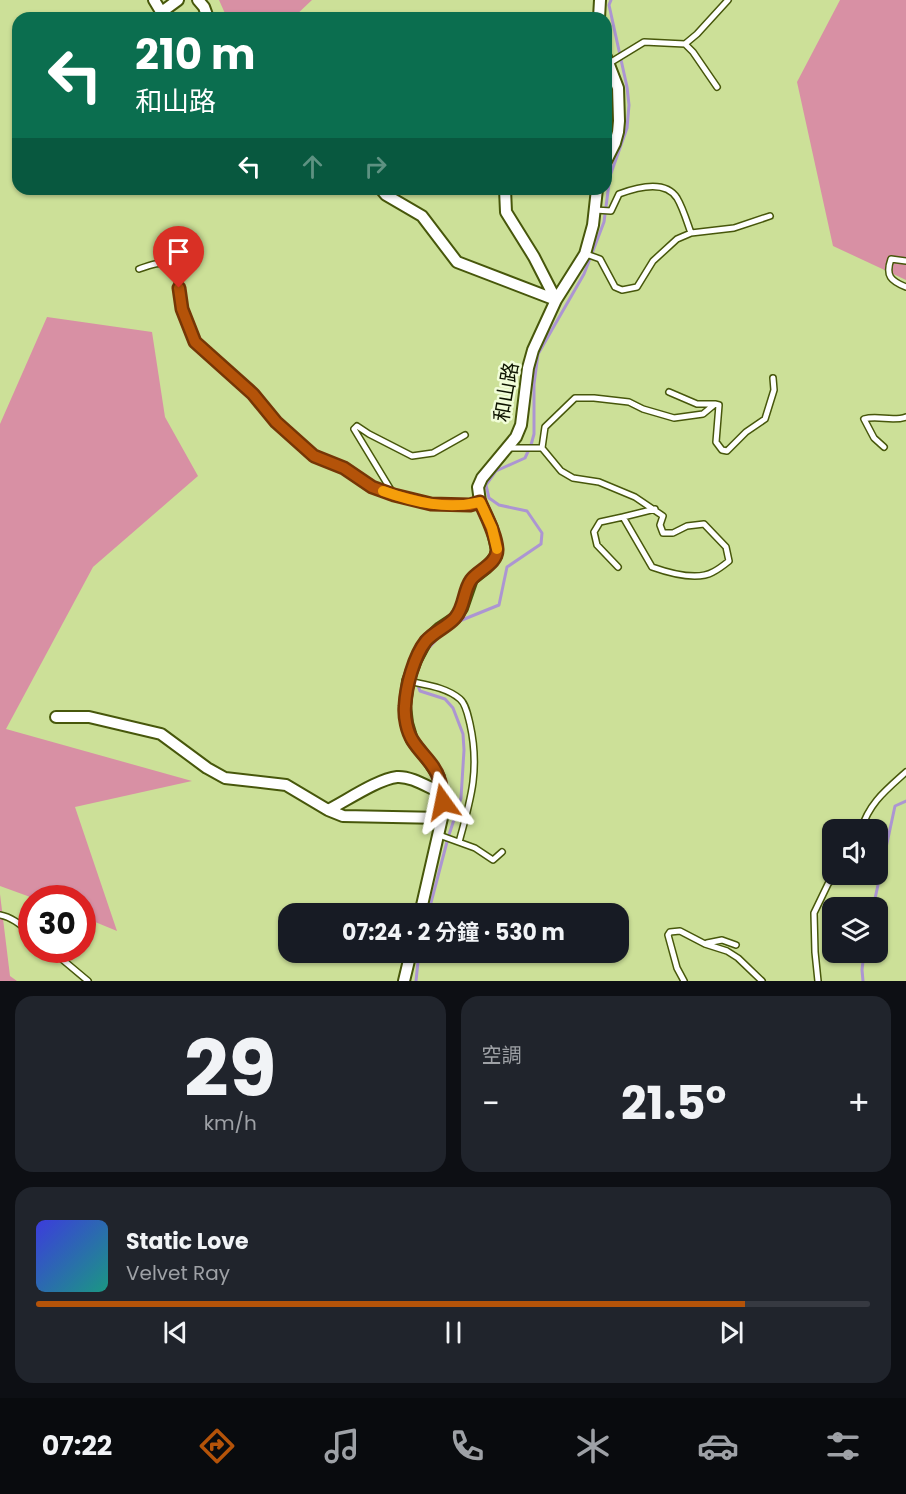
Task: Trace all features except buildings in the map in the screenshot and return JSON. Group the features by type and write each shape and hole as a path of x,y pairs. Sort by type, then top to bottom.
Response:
{"street":[{"path":"154,0 163,11 178,0"},
{"path":"612,73 618,88 619,121 612,149"},
{"path":"386,195 422,216 457,262 556,300"},
{"path":"505,195 506,212 534,257 556,300"},
{"name":"和山路","path":"480,502 478,487 482,478 516,437 521,425 528,368 533,350 556,300 585,254 590,240 596,195"},
{"path":"423,903 442,818 442,793 439,777 412,740 406,723 405,706 408,681 426,641 455,618 462,608 472,579 496,556 497,550 492,528 480,502"},
{"path":"56,717 89,717 161,734 207,768 225,778 286,785 328,810 343,816 442,818"},
{"path":"328,810 375,784 398,777 410,779 442,793"},
{"path":"404,981 408,963"}],"lane":[{"path":"685,44 728,0"},
{"path":"612,58 644,42 685,44 717,87"},
{"path":"595,210 611,211 619,194 632,189 659,186 676,197 691,233"},
{"path":"585,254 600,259 615,287 622,290 637,287 653,261 677,239 691,233 734,228 770,216"},
{"path":"906,261 891,259 888,268 894,283 906,287"},
{"path":"139,269 157,263 166,263 175,267 182,309 195,342 253,394 276,422 314,456 344,468 372,487 394,495 431,504 470,505 480,502"},
{"path":"669,392 697,404 719,405 716,442 722,450 727,451 765,419 774,390 773,378"},
{"path":"622,517 652,567 673,574 694,576 711,573 729,561 726,547 704,524 687,526 673,533 663,533 660,525 663,516 655,509 635,497 599,482 573,478 561,471 542,448 545,427 575,398 629,402 643,409 674,418 703,414 715,404"},
{"path":"884,447 874,438 864,419 872,416 898,419 906,417"},
{"path":"394,495 354,429 357,426 412,456 433,453 465,435"},
{"path":"507,448 542,448"},
{"path":"618,567 597,546 594,532 600,522 655,509"},
{"path":"408,681 443,689 462,700 468,713 475,766 470,801 459,842"},
{"path":"864,819 880,796 906,772"},
{"path":"439,835 475,848 493,860 502,852"},
{"path":"818,981 814,913 828,885"},
{"path":"0,915 18,923"},
{"path":"684,981 677,968 668,935 670,932 680,931 705,944 727,951 738,958 762,981"},
{"path":"705,944 722,940 736,945"},
{"path":"67,963 88,981"}],"shaded area":[{"path":"219,0 312,0 299,12 224,12"},
{"path":"840,0 906,0 906,280 833,246 797,82"},
{"path":"47,317 152,332 165,417 198,476 93,567 6,729 192,781 75,807 117,931 96,922 96,885 18,885 18,893 0,886 0,424"},
{"path":"0,894 10,976 17,981 0,981"}],"waterway":[{"path":"611,0 609,5 611,12"},
{"path":"612,19 629,105 627,128 612,170"},
{"path":"457,622 499,605 507,567 541,544 542,533 527,511 499,505 489,498 486,485 496,471 525,458 531,445 534,434 534,384 538,354 584,274 604,222 608,195"},
{"path":"426,651 446,629"},
{"path":"417,683 420,691 445,699 453,708 463,734 461,798 431,903"},
{"path":"875,897 895,806 906,801"},
{"path":"416,981 418,963"},
{"path":"863,963 863,981"}],"slow traffic":[{"path":"383,491 431,504 470,505 480,502 492,528 497,549"}],"route":[{"path":"179,288 182,309 195,342 253,394 276,422 314,456 344,468 372,487 394,495 431,504 470,505 480,502 492,528 497,550 496,556 472,579 462,608 455,618 426,641 408,681 405,706 406,723 412,740 439,777 443,802"}]}
